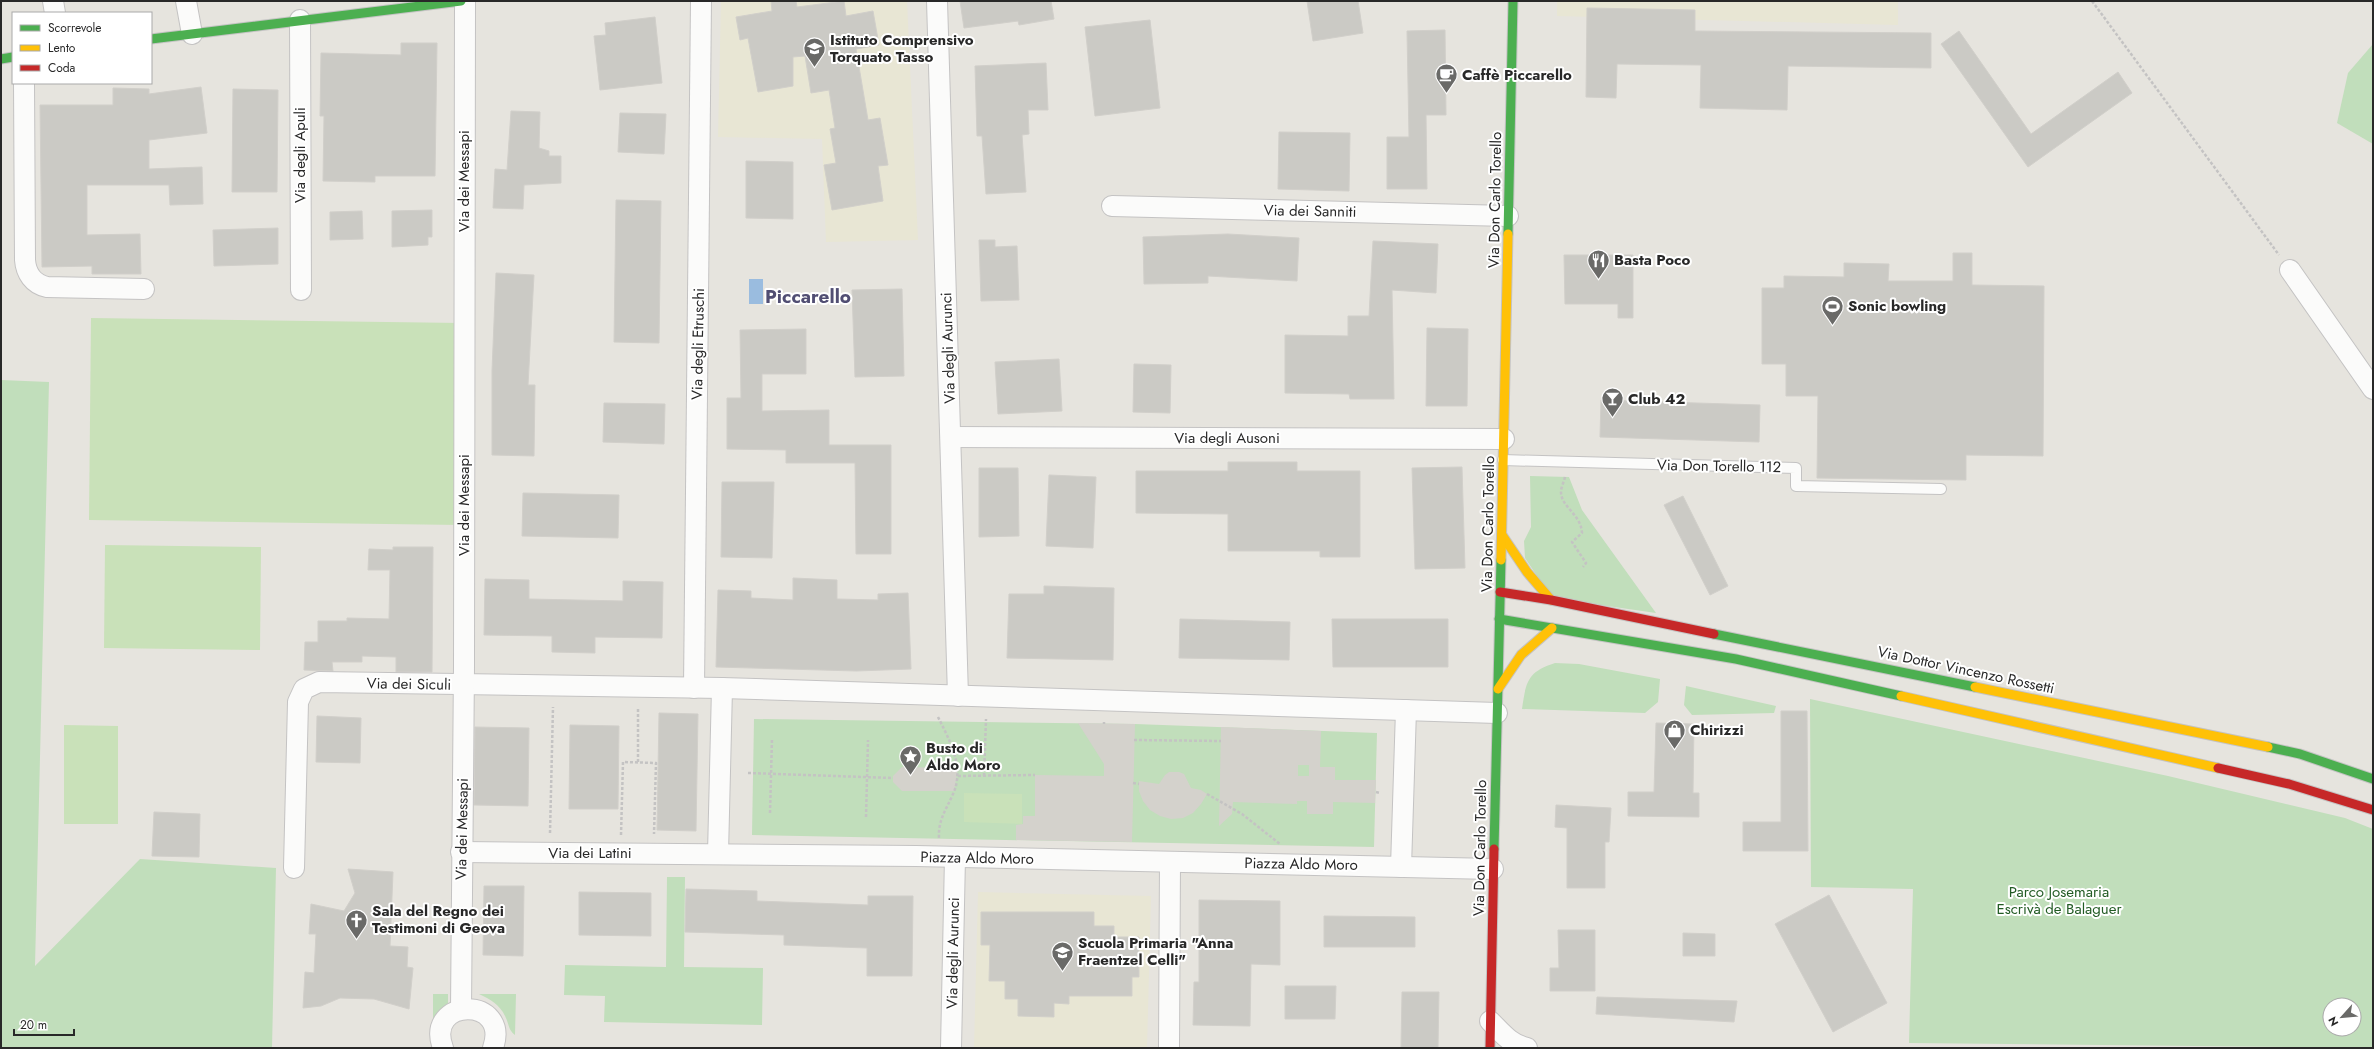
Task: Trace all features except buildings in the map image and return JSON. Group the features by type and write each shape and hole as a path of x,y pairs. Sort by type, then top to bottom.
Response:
{"street":[{"path":"53,1 55,12"},
{"path":"186,1 192,34"},
{"path":"152,39 459,1"},
{"name":"Via dei Messapi","path":"459,1 464,685 461,852 461,1009"},
{"name":"Via degli Etruschi","path":"694,688 701,1"},
{"name":"Via degli Aurunci","path":"937,1 958,696"},
{"name":"Via Don Carlo Torello","path":"1490,1048 1496,713 1502,535 1513,1"},
{"name":"Via degli Apuli","path":"300,20 301,290"},
{"path":"1,59 12,57"},
{"path":"24,84 25,260 28,274 37,283 47,287 144,289"},
{"name":"Via dei Sanniti","path":"1112,206 1508,216"},
{"path":"2290,270 2373,389"},
{"name":"Via degli Ausoni","path":"951,437 1504,439"},
{"path":"1502,535 1527,572 1551,600"},
{"name":"Via Dottor Vincenzo Rossetti","path":"1500,592 1551,600 2300,754 2373,779"},
{"path":"1499,619 1736,659 2289,784 2373,810"},
{"path":"1497,690 1511,665 1523,650 1552,628"},
{"name":"Via dei Siculi","path":"294,868 298,702 304,689 319,682 694,688"},
{"path":"694,688 1496,713"},
{"path":"718,854 722,688"},
{"path":"1401,867 1406,710"},
{"name":"Via dei Latini","path":"461,852 718,854"},
{"name":"Piazza Aldo Moro","path":"718,854 955,857 1493,869"},
{"name":"Via degli Aurunci","path":"951,1048 955,857"},
{"path":"1169,1048 1170,862"},
{"path":"439,1045 443,1024 454,1012 461,1009 470,1008 486,1015 492,1022 500,1045"},
{"path":"1490,1021 1506,1039 1518,1046 1527,1048"}],"lane":[{"name":"Via Don Torello 112","path":"1503,460 1565,463 1796,468 1796,486 1941,489"}],"path":[{"path":"2092,1 2290,270"},
{"path":"1565,463 1565,479 1561,493 1565,503 1580,521 1582,533 1572,542 1586,563 1583,567"},
{"path":"550,834 553,707"},
{"path":"638,709 638,762"},
{"path":"938,717 954,751 958,776 952,796 940,822 939,842"},
{"path":"984,776 986,719"},
{"path":"770,813 772,739"},
{"path":"866,817 868,740"},
{"path":"1134,740 1221,741"},
{"path":"621,836 623,762 638,762 656,763 654,837"},
{"path":"748,773 893,778"},
{"path":"958,776 1035,775"},
{"path":"1133,783 1139,784"},
{"path":"1376,792 1380,793"},
{"path":"1207,794 1242,814 1284,849"}],"shaded area":[{"name":"Istituto Comprensivo Torquato Tasso","path":"721,1 907,1 918,240 826,242 822,139 718,137"},
{"path":"1557,1 1898,1 1898,25 1557,16"},
{"path":"1078,723 1135,724 1132,842 1016,840 1016,825 1023,824 1023,816 1035,816 1035,775 1104,776 1104,764"},
{"path":"1221,727 1321,731 1320,767 1335,767 1335,780 1376,780 1375,803 1333,802 1333,814 1307,814 1307,801 1297,801 1297,804 1233,802 1232,814 1219,826","holes":["1298,765 1309,765 1309,776 1298,776"]},
{"path":"902,767 958,768 954,791 902,791 893,782 893,776"},
{"path":"1169,772 1179,772 1184,774 1191,788 1201,790 1207,794 1193,813 1183,818 1171,819 1160,816 1150,810 1143,801 1139,791 1139,781 1159,784"},
{"name":"Scuola Primaria \"Anna Fraentzel Celli\"","path":"978,892 1151,896 1147,1048 974,1048"}],"green space":[{"path":"2373,44 2373,144 2337,123 2348,73"},
{"path":"91,318 462,323 461,525 89,520"},
{"path":"1,380 49,382 35,966 140,859 276,868 272,1048 1,1048"},
{"path":"1530,476 1569,477 1582,510 1656,613 1552,598 1525,558 1524,541 1531,527"},
{"path":"105,545 261,547 260,650 104,648"},
{"path":"1555,663 1579,664 1660,679 1658,702 1645,713 1522,709 1527,685 1533,674 1546,666"},
{"path":"1686,686 1776,706 1774,713 1692,715 1684,705"},
{"name":"Parco Josemaria Escrivà de Balaguer","path":"1810,699 2168,776 2345,818 2373,829 2373,1048 1909,1043 1913,889 1811,887"},
{"path":"754,719 1135,724 1377,733 1374,847 752,835"},
{"path":"64,725 118,726 118,824 64,824"},
{"path":"964,793 1022,794 1022,824 964,822"},
{"path":"667,877 685,877 684,967 763,968 762,1025 604,1022 605,996 564,995 565,965 666,967"},
{"path":"433,994 448,994 448,1003 433,1027"},
{"path":"479,994 516,994 515,1035 511,1031 503,1012 491,1000"}],"water":[{"path":"749,279 763,279 763,304 749,304"}],"traffic: fast":[{"path":"152,39 461,1"},
{"path":"1508,234 1513,1"},
{"path":"1,59 12,57"},
{"path":"1494,849 1501,560"},
{"path":"1499,619 1736,659 1901,696"},
{"path":"1714,634 1975,687"},
{"path":"2268,747 2300,754 2373,779"}],"traffic: slow":[{"path":"1501,560 1508,234"},
{"path":"1502,535 1527,572 1551,600"},
{"path":"1498,689 1521,655 1552,628"},
{"path":"1975,687 2268,747"},
{"path":"1901,696 2218,768"}],"traffic: jam":[{"path":"1500,592 1551,600 1714,634"},
{"path":"2218,768 2289,784 2373,810"},
{"path":"1490,1048 1494,849"}],"place":[{"name":"Istituto Comprensivo Torquato Tasso","path":"815,68"},
{"name":"Caffè Piccarello","path":"1446,94"},
{"name":"Basta Poco","path":"1599,280"},
{"name":"Sonic bowling","path":"1833,326"},
{"name":"Club 42","path":"1613,418"},
{"name":"Chirizzi","path":"1674,750"},
{"name":"Busto di Aldo Moro","path":"911,776"},
{"name":"Sala del Regno dei Testimoni di Geova","path":"356,940"},
{"name":"Scuola Primaria \"Anna Fraentzel Celli\"","path":"1062,972"}],"district":[{"name":"Piccarello","path":"808,296"}]}
